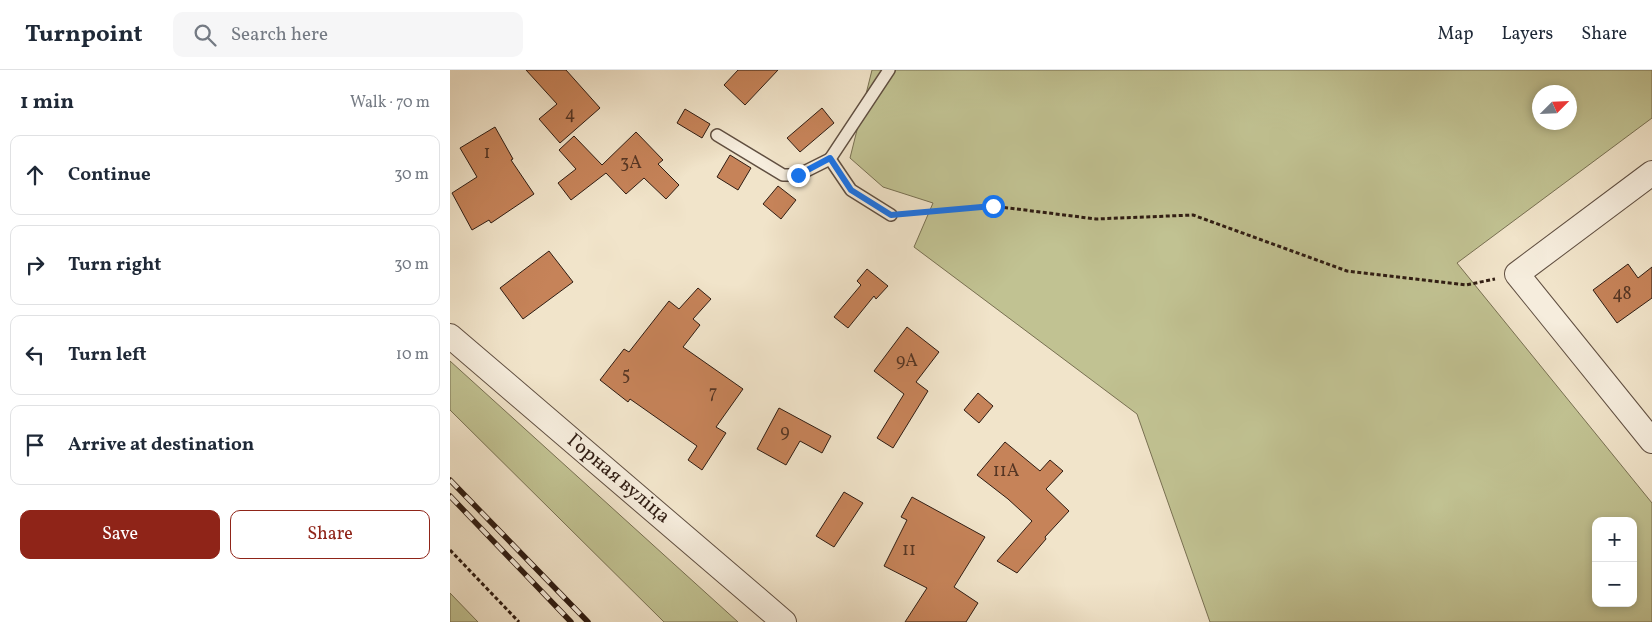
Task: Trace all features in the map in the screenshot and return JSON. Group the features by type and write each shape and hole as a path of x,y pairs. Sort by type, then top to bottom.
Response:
{"street":[{"path":"1652,174 1517,274 1652,441"},
{"name":"Горная вуліца","path":"450,336 784,622"}],"lane":[{"path":"717,135 783,175 798,175 830,158 889,70"},
{"path":"830,158 851,190 891,215"}],"path":[{"path":"891,215 993,206 1096,219 1193,215 1347,271 1466,285 1517,274"},
{"path":"450,550 519,622"}],"green space":[{"path":"872,70 1652,70 1652,118 1457,263 1652,503 1652,622 1210,622 1137,414 914,247 933,203 883,187 850,158"},
{"path":"450,361 738,622 664,622 450,410"},
{"path":"450,593 478,622 450,622"}],"building":[{"path":"526,70 566,70 600,108 560,143 539,119 557,104"},
{"path":"738,70 778,70 745,105 724,85"},
{"path":"822,108 834,123 800,152 787,138"},
{"path":"685,109 710,124 702,138 677,123"},
{"path":"495,127 513,159 511,160 534,194 491,223 489,220 472,230 452,193 477,177 460,148"},
{"path":"636,132 663,160 658,164 679,185 666,199 644,178 626,194 606,173 571,200 558,183 576,169 559,150 574,136 602,165"},
{"path":"730,155 751,168 738,190 717,177"},
{"path":"778,186 796,200 781,219 763,204"},
{"path":"549,251 573,282 523,319 500,288"},
{"path":"1628,264 1638,278 1652,267 1652,298 1617,323 1593,290"},
{"path":"867,269 888,286 876,299 874,296 848,328 834,317 861,285 857,281"},
{"path":"698,288 711,299 693,319 700,325 683,347 743,389 716,427 726,433 702,470 688,460 697,446 630,399 628,402 600,380 624,349 629,352 669,301 679,309"},
{"path":"907,327 939,352 916,382 928,391 893,448 877,438 904,394 874,371"},
{"path":"978,393 993,406 979,423 964,410"},
{"path":"779,408 831,436 822,453 800,441 786,465 757,449"},
{"path":"1005,442 1040,471 1050,460 1063,471 1046,489 1069,511 1045,537 1046,539 1017,573 997,561 1032,521 977,475"},
{"path":"844,492 863,503 834,547 816,536"},
{"path":"912,497 985,537 954,587 978,603 966,622 905,622 927,588 884,566 907,520 901,517"}],"railway":[{"path":"450,480 588,622"},
{"path":"450,496 571,622"}],"route":[{"path":"798,175 830,158 851,190 891,215 993,206"}]}
